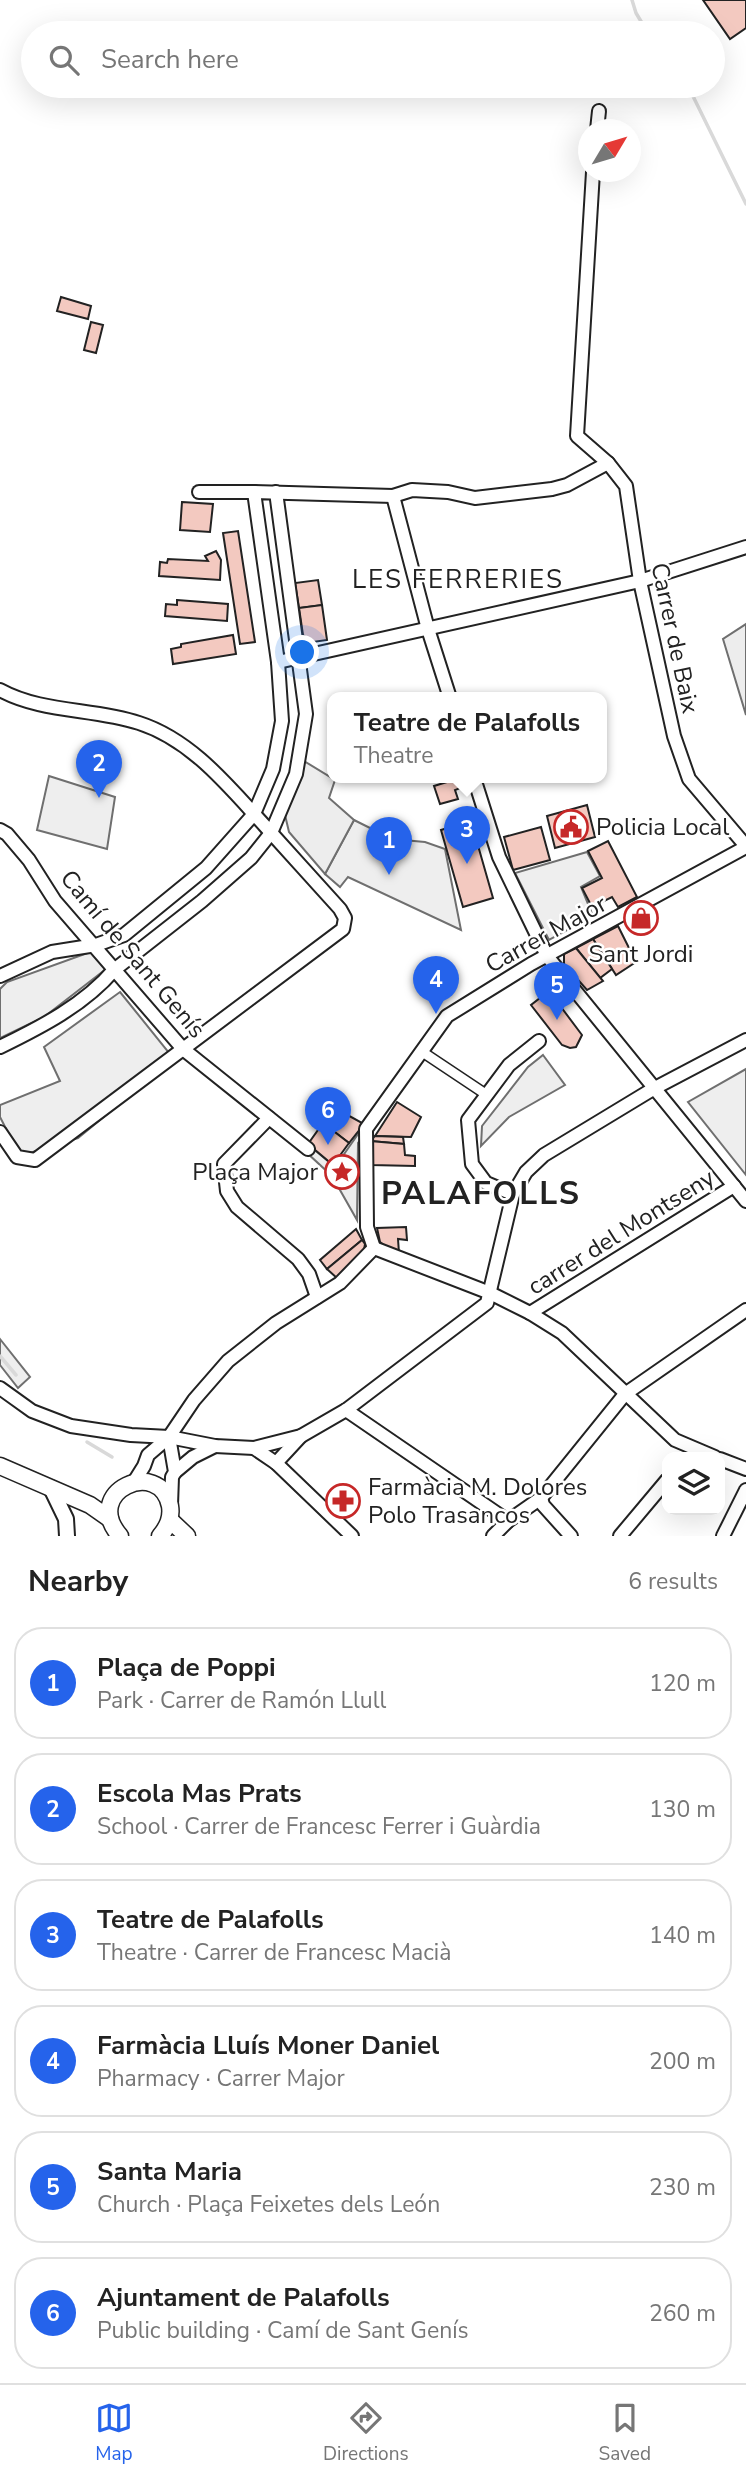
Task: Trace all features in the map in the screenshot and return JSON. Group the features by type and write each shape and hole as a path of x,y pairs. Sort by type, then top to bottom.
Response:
{"main road":[{"path":"0,1466 90,1505 113,1530"},
{"path":"113,1530 112,1499 125,1485 144,1482 162,1491 168,1500 171,1515 187,1536"},
{"path":"70,1496 112,1499"},
{"path":"160,1536 171,1515"}],"street":[{"path":"598,119 599,111"},
{"name":"Carrer de Baix","path":"592,182 577,436 608,463 626,486 640,582 674,736 690,779 746,847"},
{"path":"199,492 393,496 412,490 448,492 475,498 552,489 567,485 608,463"},
{"path":"0,976 52,952 96,945 124,935 206,868 254,814 273,769 282,721 278,662 254,492"},
{"path":"0,1047 46,1025 102,983 114,970 202,901 251,858 271,833 296,774 306,714 276,492"},
{"path":"393,496 428,629 448,692"},
{"path":"278,662 640,582 746,547"},
{"path":"0,690 18,700 128,720 174,738 198,757 254,814 340,909 345,918 343,929 35,1160 17,1157 0,1132"},
{"path":"476,783 499,857 547,956 746,1201"},
{"name":"Camí de Sant Genís","path":"0,830 7,834 29,860 55,901 96,945 114,970 183,1049 309,1149"},
{"name":"Carrer Major","path":"374,1248 367,1227 366,1129 447,1016 547,956 746,847"},
{"path":"0,1388 32,1411 71,1426 131,1435 169,1437 215,1446 254,1448 301,1436 346,1410 487,1303 513,1194 526,1172 544,1155 653,1089 746,1040"},
{"path":"513,1194 486,1183 472,1164 468,1120 509,1065 539,1041"},
{"path":"421,1052 487,1095"},
{"path":"269,1118 224,1164 227,1191 237,1207 298,1259 309,1274 317,1297"},
{"name":"carrer del Montseny","path":"530,1313 734,1186"},
{"path":"135,1482 148,1455 169,1437 194,1400 228,1361 276,1323 340,1283 374,1248 490,1293 562,1333 689,1452"},
{"path":"492,1536 541,1498 625,1394 746,1310"},
{"path":"346,1410 508,1521"},
{"path":"131,1435 148,1455"},
{"path":"276,1463 301,1436"},
{"path":"169,1437 175,1472"},
{"path":"171,1515 172,1477 175,1472 193,1457 215,1446"},
{"path":"254,1448 276,1463 352,1536"},
{"path":"725,1461 746,1469"},
{"path":"620,1536 662,1486"},
{"path":"51,1488 66,1519 67,1536"},
{"path":"723,1536 746,1490"},
{"path":"541,1498 543,1505 571,1536"}],"shaded area":[{"path":"746,624 746,715 723,639"},
{"path":"304,761 327,775 327,783 334,783 329,798 354,820 325,874 289,832 285,815"},
{"path":"49,776 115,797 107,849 37,830"},
{"path":"354,820 392,839 425,842 445,849 461,930 348,877 340,887 325,874"},
{"path":"587,852 600,876 581,887 593,916 549,940 515,873"},
{"path":"93,951 106,969 44,1017 0,1038 0,989 7,982"},
{"path":"120,992 174,1059 78,1138 20,1156 0,1117 0,1105 60,1081 44,1047"},
{"path":"543,1055 565,1085 509,1117 481,1146 482,1126 528,1067"},
{"path":"746,1069 746,1175 688,1102"},
{"name":"Plaça Major","path":"363,1127 364,1136 358,1143 357,1220 332,1176 306,1152 310,1146 335,1167"},
{"path":"0,1339 30,1377 18,1388 0,1365"}],"building":[{"path":"703,0 746,0 746,28 730,39 725,32 725,21 718,21"},
{"path":"61,297 91,306 88,319 57,311"},
{"path":"91,322 103,325 96,353 84,350"},
{"path":"182,502 213,504 210,532 180,530"},
{"path":"238,531 255,642 240,644 223,533"},
{"path":"216,551 221,560 220,580 159,576 160,562 167,563 168,559 208,561 205,556"},
{"path":"318,580 322,605 299,608 295,583"},
{"path":"177,600 228,604 227,621 165,616 166,604 177,605"},
{"path":"322,605 327,640 313,642 303,635 299,608"},
{"path":"233,635 236,654 173,664 171,649 181,647 181,644"},
{"path":"462,783 463,787 455,790 458,799 440,804 434,786"},
{"name":"Policia Local","path":"587,805 595,837 555,848 547,816"},
{"path":"471,821 493,898 463,907 441,830"},
{"path":"541,827 550,860 513,870 504,837"},
{"path":"608,841 637,897 618,907 612,897 592,907 582,888 602,878 588,851"},
{"path":"618,926 636,962 616,975 593,939"},
{"path":"593,939 612,969 600,978 576,948"},
{"path":"576,948 603,981 587,990 564,964 564,954"},
{"path":"549,991 582,1035 576,1047 562,1045 531,1005"},
{"path":"397,1102 421,1117 411,1137 375,1136"},
{"path":"333,1107 364,1124 349,1143 323,1123"},
{"path":"323,1123 349,1143 333,1165 308,1144"},
{"path":"375,1136 403,1137 404,1144 370,1141"},
{"path":"370,1141 404,1144 405,1155 415,1156 415,1166 371,1165"},
{"path":"406,1227 407,1240 398,1239 399,1253 380,1242 377,1228"},
{"path":"356,1229 362,1240 327,1269 320,1260"},
{"path":"362,1240 365,1244 364,1250 338,1279 327,1269"}],"waterway":[{"path":"632,0 641,21"},
{"path":"694,98 746,204"},
{"path":"0,1356 16,1375"},
{"path":"87,1442 112,1457"}],"place":[{"name":"Escola Mas Prats","path":"99,798"},
{"name":"Policia Local","path":"571,827"},
{"name":"Teatre de Palafolls","path":"467,864"},
{"name":"Plaça de Poppi","path":"389,875"},
{"name":"Sant Jordi","path":"641,918"},
{"name":"Farmàcia Lluís Moner Daniel","path":"436,1014"},
{"name":"Santa Maria","path":"557,1020"},
{"name":"Ajuntament de Palafolls","path":"328,1145"},
{"name":"Plaça Major","path":"342,1172"},
{"name":"Farmàcia M. Dolores Polo Trasancos","path":"343,1501"}],"district":[{"name":"LES FERRERIES","path":"458,579"},
{"name":"PALAFOLLS","path":"481,1193"}]}
